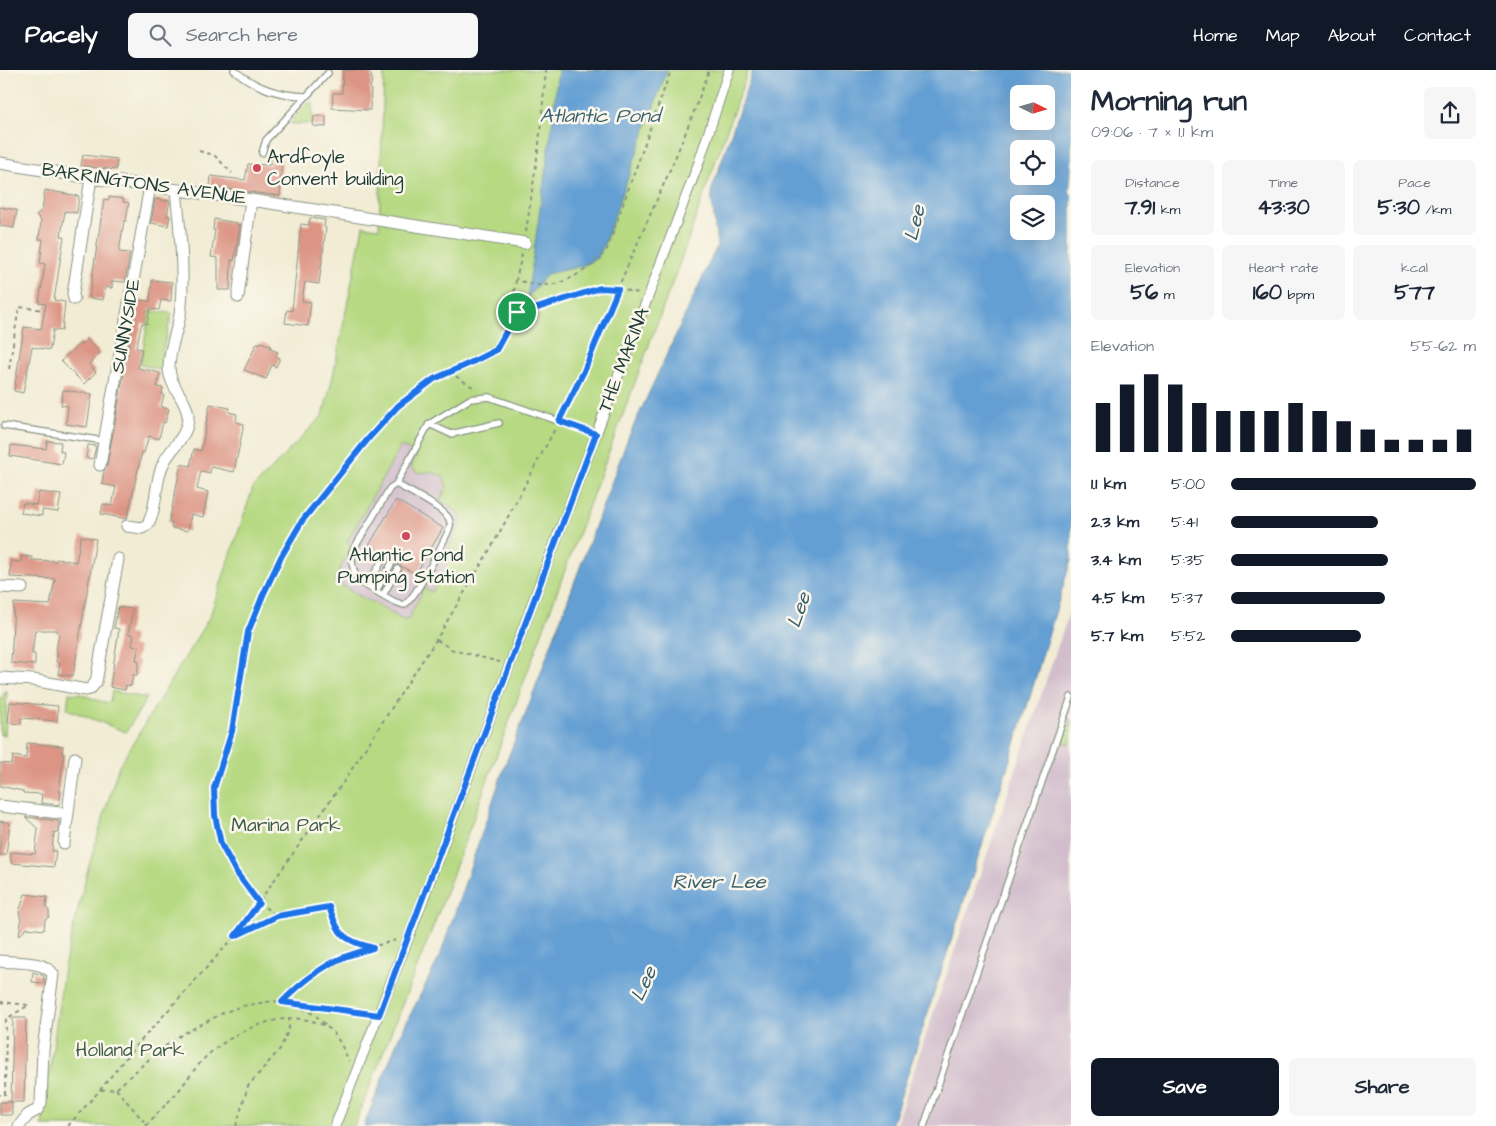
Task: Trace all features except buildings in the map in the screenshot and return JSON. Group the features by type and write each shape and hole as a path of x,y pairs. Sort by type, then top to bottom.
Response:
{"street":[{"name":"THE MARINA","path":"336,1126 699,162 729,70"},
{"name":"BARRINGTONS AVENUE","path":"0,163 524,243"},
{"path":"74,299 73,294 91,178"},
{"name":"SUNNYSIDE","path":"100,465 150,186"},
{"path":"127,526 142,528 148,524 164,462 178,444 188,416 186,405 171,380 169,368 180,314 181,259 176,190"},
{"path":"238,296 250,200"},
{"path":"0,678 33,680 86,690 90,689 96,682 118,559"},
{"path":"0,587 22,588"},
{"path":"64,843 75,758"},
{"path":"0,806 68,814"},
{"path":"0,961 41,965 53,974 44,1042 41,1103 39,1108 28,1115 19,1126"}],"lane":[{"path":"234,70 255,85 272,92 289,96 305,96"},
{"path":"262,153 266,140 328,73"},
{"path":"396,484 443,512 450,521 450,527 410,602 404,605 398,604 357,578 351,563 352,552 390,488 396,484 429,424 470,399 489,397 596,434"},
{"path":"429,424 450,434 499,423"},
{"path":"4,426 105,441"},
{"path":"367,586 382,560"},
{"path":"376,591 393,561"},
{"path":"383,595 398,569"},
{"path":"924,1126 1071,697"}],"path":[{"path":"277,916 259,903 236,872 221,844 215,815 214,788 232,731 248,632 277,565 302,521 368,439 398,406 434,379 496,350 517,312 513,298 524,243 539,144 546,70"},
{"path":"516,280 546,286 558,283 598,260 607,249 671,70"},
{"path":"68,1126 235,936 344,781 436,640 495,541 584,371 693,118 709,70"},
{"path":"199,151 214,155 232,173"},
{"path":"517,312 531,310 600,288 618,289 648,297"},
{"path":"9,369 19,307 45,310"},
{"path":"449,372 489,397"},
{"path":"436,640 453,650 510,665"},
{"path":"235,936 277,916 329,907 336,926 344,938 373,948"},
{"path":"282,1002 300,984 342,958 408,937"},
{"path":"0,1002 29,1005 6,1019 5,1094 0,1095"},
{"path":"100,1090 116,1089 156,1053 196,1026 242,1006 263,1002 282,1002 379,1015"},
{"path":"293,1004 315,1015 339,1039 355,1075"},
{"path":"116,1089 147,1126 180,1089 199,1063 215,1048 240,1033 267,1022 290,1018 309,1020 321,1024 332,1031"},
{"path":"236,1126 248,1086 280,1049 289,1029 290,1018"}],"shaded area":[{"path":"401,446 487,495 410,633 323,585"},
{"path":"1071,607 1071,1126 895,1126"}],"green space":[{"name":"Marina Park","path":"384,70 748,70 679,265 438,914 354,1126 42,1126 64,967 87,872 118,768 210,616 253,488 323,415 333,376 363,226 379,228","holes":["401,446 417,455 411,467 418,473 432,472 443,476 447,487 440,500 456,511 459,516 460,525 448,548 455,552 432,592 424,588 408,620 403,620 376,603 368,601 334,581 352,545 347,542"]},
{"path":"313,103 312,124 291,124 291,121 307,104"},
{"path":"150,311 172,313 162,353 161,370 140,365"},
{"path":"6,690 5,735 0,735 0,698 2,698"},
{"path":"112,691 147,698 126,732 67,709 69,693 80,694 106,703 110,701"},
{"path":"1071,719 1071,744 1063,742"}],"water":[{"name":"Atlantic Pond","path":"558,70 667,70 603,247 597,258 582,266 547,274 527,298 552,126"},
{"name":"River Lee","path":"753,70 1071,70 1071,167 1069,192 1071,194 1071,560 1026,710 891,1126 364,1126 398,1039 440,956 505,765 628,438 717,246 711,192"}],"place":[{"name":"Ardfoyle Convent building","path":"257,168"},
{"name":"Atlantic Pond Pumping Station","path":"406,536"}],"route":[{"path":"600,288 618,289 584,371 559,421 596,434 379,1015 282,1002 300,984 324,968 342,958 373,948 344,938 336,926 329,907 277,916 235,936 259,903 236,872 221,844 215,815 214,788 232,731 248,632 281,557 302,521 368,439 398,406 434,379 496,350 517,312 531,310 600,288"}],"water label":[{"name":"Lee","path":"915,223"},
{"name":"Lee","path":"799,610"},
{"name":"Lee","path":"644,984"}],"park label":[{"name":"Holland Park","path":"130,1050"}]}
